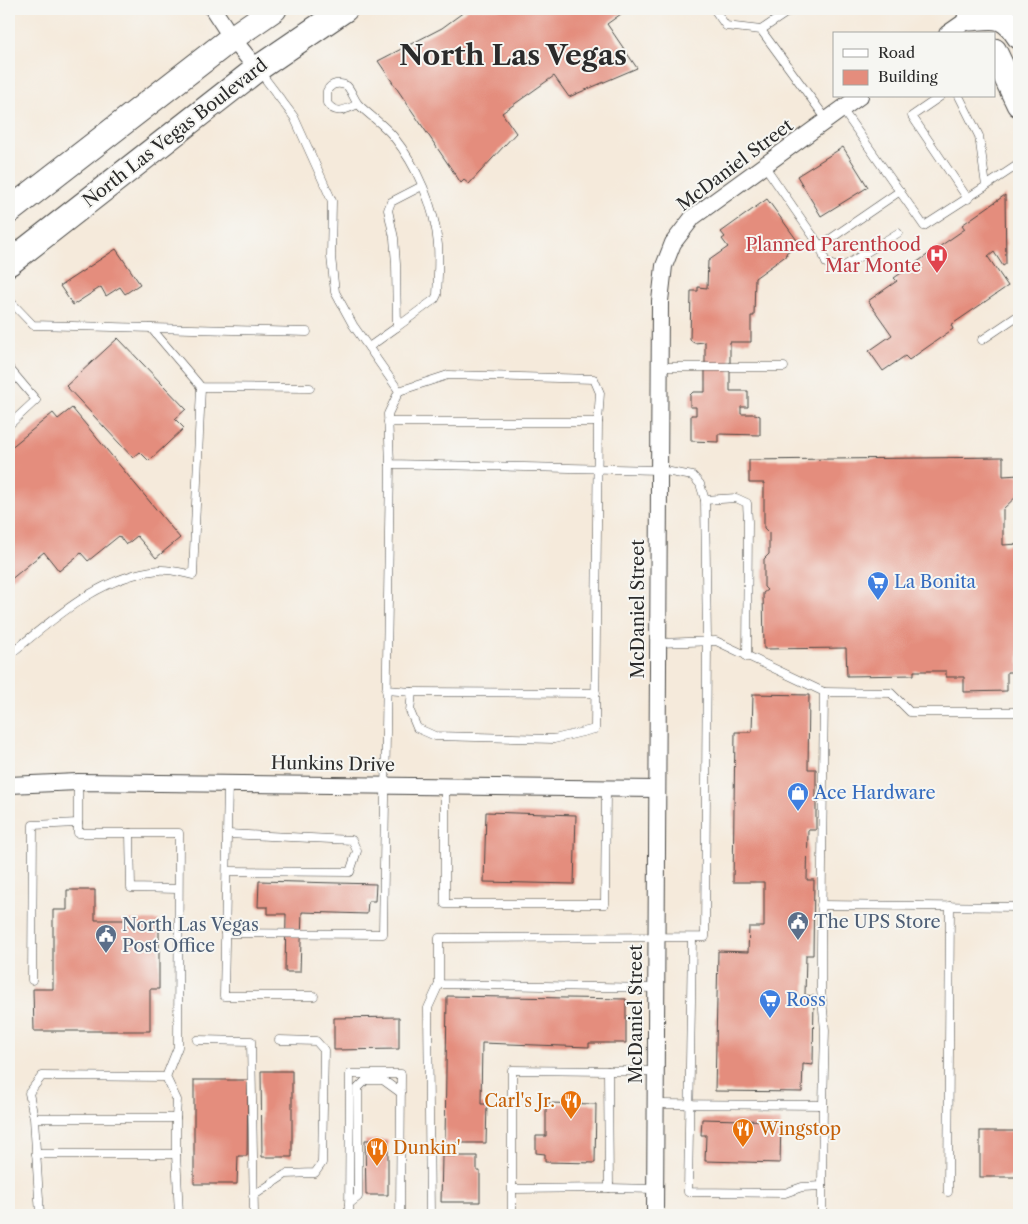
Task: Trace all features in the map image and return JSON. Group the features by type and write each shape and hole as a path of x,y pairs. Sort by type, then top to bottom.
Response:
{"main road":[{"path":"9,211 232,38 274,9"},
{"name":"North Las Vegas Boulevard","path":"9,263 257,68 345,9"},
{"path":"972,20 998,16 1013,26 1019,36"},
{"path":"996,55 1019,104"}],"street":[{"path":"213,9 232,38 257,68"},
{"path":"951,32 972,20"},
{"name":"McDaniel Street","path":"654,1215 660,301 664,266 673,243 693,217 857,98"},
{"name":"Hunkins Drive","path":"9,785 78,782 657,789"}],"lane":[{"path":"714,9 726,26 761,30 792,9"},
{"path":"761,30 827,120"},
{"path":"257,68 294,117 332,201 331,258 335,292 353,324 399,391"},
{"path":"938,98 912,116 968,198"},
{"path":"960,98 979,136 986,186"},
{"path":"358,104 381,123 394,137 407,157 429,203 438,244 437,295 432,303 369,347"},
{"path":"842,109 924,226 1019,164"},
{"path":"764,166 820,246 826,263 841,268 898,234"},
{"path":"397,327 396,264 394,238 388,210 391,202 422,186"},
{"path":"820,246 900,191"},
{"path":"9,300 34,325 307,332"},
{"path":"982,340 1019,315"},
{"path":"9,655 76,602 118,579 160,570 193,574 201,387 151,328"},
{"path":"660,367 784,368"},
{"path":"9,368 36,400 9,425"},
{"path":"226,932 383,934 390,464 388,414 399,391 448,375 594,379 600,393 598,422 595,729 554,740 435,736 417,728 410,711 412,692"},
{"path":"201,387 310,388"},
{"path":"388,422 598,422"},
{"path":"390,464 659,470 693,476 700,484 705,500 707,641 704,937 439,938 439,984 428,1008 430,1215"},
{"path":"705,500 736,498 747,503 747,656"},
{"path":"658,643 716,641 824,692 891,693 910,712 1019,712"},
{"path":"386,690 412,692 596,693"},
{"path":"822,1215 825,1030 822,990 821,904 824,692"},
{"path":"78,782 78,833 179,833 178,1047 166,1077 177,1100 176,1154 179,1215"},
{"path":"228,783 224,996 314,996"},
{"path":"445,786 444,904 605,904 606,789"},
{"path":"32,980 33,825 78,823"},
{"path":"130,833 131,888 178,889"},
{"path":"227,871 350,872 357,851 352,840 228,834"},
{"path":"821,904 1019,907"},
{"path":"948,1192 950,906"},
{"path":"692,938 688,1192 785,1193 802,1186 822,1186"},
{"path":"439,984 656,988"},
{"path":"197,1040 251,1041 254,1215"},
{"path":"254,1196 286,1174 314,1173 322,1163 324,1050 316,1040 279,1040"},
{"path":"512,1215 512,1070 655,1071"},
{"path":"608,1071 609,1188"},
{"path":"349,1215 350,1074 401,1074 400,1215"},
{"path":"40,1215 34,1118 29,1093 42,1076 166,1077"},
{"path":"349,1204 358,1197 358,1088 366,1080 383,1080 401,1093"},
{"path":"655,1104 823,1105"},
{"path":"34,1118 176,1118"},
{"path":"36,1154 176,1154"},
{"path":"512,1189 655,1188"}],"building":[{"path":"468,9 628,9 607,24 637,68 569,97 554,76 502,113 516,133 469,184 464,180 461,183 378,61 442,28"},
{"path":"843,147 868,187 821,216 797,176"},
{"path":"1005,195 1006,264 1003,266 994,252 988,257 1008,286 951,325 953,329 909,360 905,356 883,371 869,351 892,335 868,301 897,281 894,278 965,229 962,225"},
{"path":"767,199 799,243 786,253 787,255 755,278 754,316 751,316 751,342 730,342 730,391 748,391 748,407 741,407 741,414 760,416 760,435 718,434 718,442 691,441 691,415 696,415 696,407 690,407 690,395 693,392 705,392 705,342 694,343 690,340 691,291 698,291 698,287 707,288 708,261 728,247 722,239 725,237 721,232"},
{"path":"116,249 140,284 125,294 120,287 106,296 101,287 73,305 60,286"},
{"path":"118,338 186,409 175,419 184,428 149,461 140,452 133,458 66,386"},
{"path":"72,408 180,538 156,558 137,536 126,545 119,536 88,561 81,553 59,571 44,552 9,581 9,449 53,413 58,419"},
{"path":"1003,457 1003,476 1019,475 1019,494 1003,509 1003,545 1019,544 1019,672 1007,672 1007,691 964,692 964,677 946,677 946,671 914,671 914,675 847,676 846,648 764,649 763,593 767,590 764,587 764,559 769,554 769,533 764,528 764,483 749,483 749,460"},
{"path":"753,694 809,695 808,769 816,769 816,830 808,830 807,880 814,880 813,955 806,955 805,995 814,996 813,1065 803,1064 802,1092 715,1091 718,951 748,952 749,927 764,927 764,882 733,882 735,732 752,732"},
{"path":"486,812 576,815 574,884 484,882"},
{"path":"259,881 376,884 375,901 368,901 367,914 302,912 300,972 285,972 286,914 268,914 268,907 258,907"},
{"name":"North Las Vegas Post Office","path":"67,890 95,890 95,920 159,920 159,989 150,989 150,1031 34,1031 33,989 53,989 53,910 67,910"},
{"path":"447,996 626,999 626,1043 589,1043 589,1047 482,1043 481,1104 487,1104 486,1143 445,1143"},
{"path":"399,1017 399,1049 334,1050 334,1018"},
{"path":"261,1071 292,1071 292,1157 262,1157"},
{"path":"194,1080 248,1080 247,1156 238,1156 237,1184 194,1184"},
{"name":"Carl's Jr.","path":"546,1103 596,1104 595,1163 545,1162 545,1154 536,1153 536,1136 546,1136"},
{"name":"Wingstop","path":"702,1119 781,1121 780,1163 705,1161 706,1135 701,1135"},
{"path":"980,1131 1019,1131 1019,1177 980,1177"},
{"name":"Dunkin'","path":"365,1140 388,1140 388,1195 366,1195"},
{"path":"442,1156 477,1156 477,1171 480,1171 480,1202 441,1202"}],"place":[{"name":"Planned Parenthood Mar Monte","path":"937,274"},
{"name":"La Bonita","path":"878,601"},
{"name":"Ace Hardware","path":"798,812"},
{"name":"The UPS Store","path":"798,941"},
{"name":"North Las Vegas Post Office","path":"106,954"},
{"name":"Ross","path":"770,1019"},
{"name":"Carl's Jr.","path":"571,1120"},
{"name":"Wingstop","path":"743,1148"},
{"name":"Dunkin'","path":"377,1167"}],"district":[{"name":"North Las Vegas","path":"513,55"}]}
